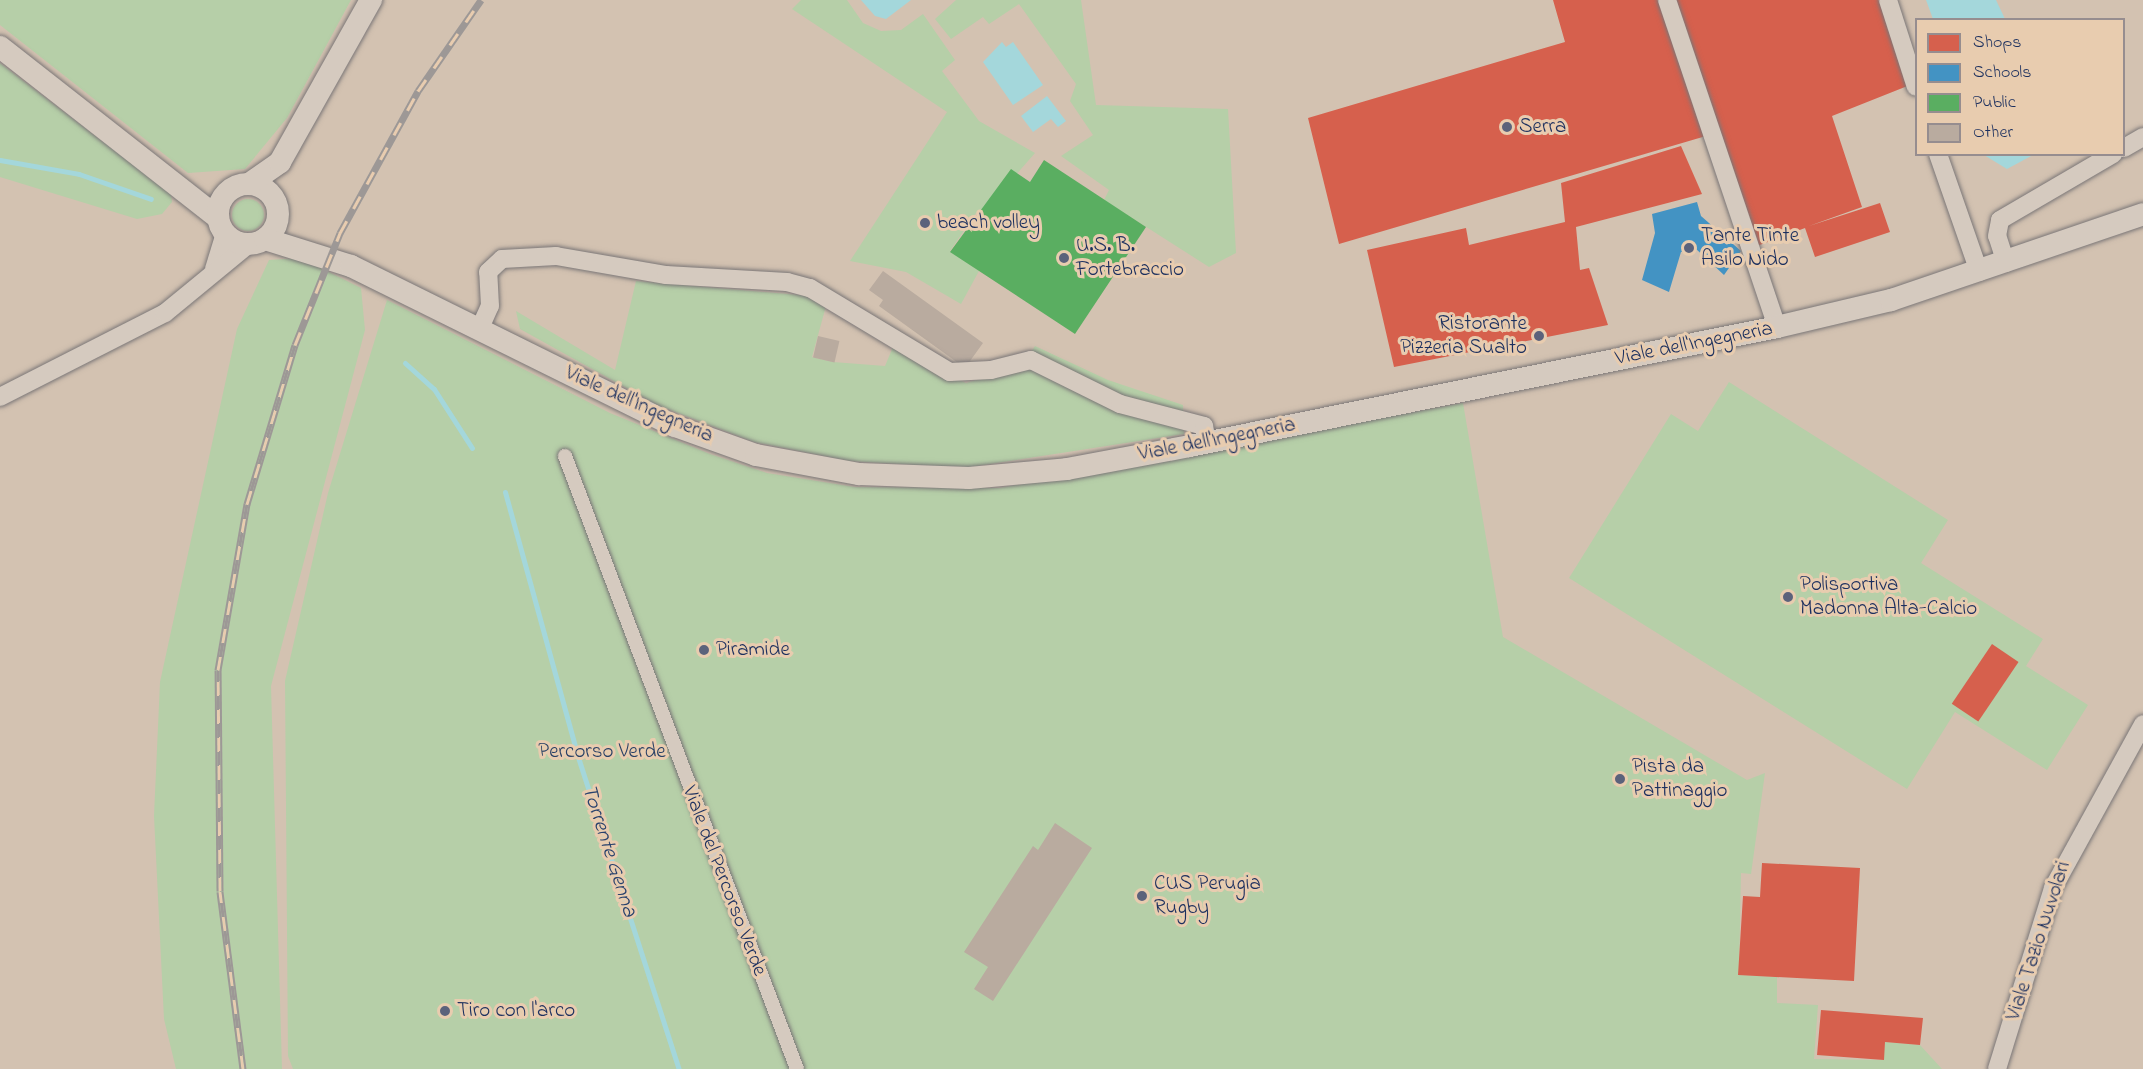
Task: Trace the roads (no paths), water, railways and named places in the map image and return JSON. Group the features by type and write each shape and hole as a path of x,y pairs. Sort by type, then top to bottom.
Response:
{"street":[{"path":"0,397 165,312 212,273 257,242 277,206 280,162 371,0"},
{"path":"1667,0 1777,327"},
{"path":"1888,0 1915,81"},
{"name":"Viale dell'Ingegneria","path":"0,47 177,182 221,226 257,242 314,250 480,328 675,426 808,468 905,477 1017,476 1208,442 1777,327 1979,272 2143,214"},
{"path":"2125,147 2143,137"},
{"path":"1939,156 1979,272"},
{"path":"2006,263 1997,236 2000,220 2110,156"},
{"path":"212,273 221,226 239,187 280,162"},
{"path":"177,182 239,187"},
{"name":"Viale dell'Ingegneria","path":"239,187 264,188 314,250"},
{"path":"480,328 490,306 488,272 502,260 556,256 666,275 787,282 810,288 951,372 991,370 1031,360 1069,383 1132,408 1204,426 1208,442"},
{"name":"Viale del Percorso Verde","path":"565,456 797,1069"},
{"name":"Viale Tazio Nuvolari","path":"1997,1069 2053,888 2143,724"}],"water":[{"path":"861,0 911,0 886,19 875,16"},
{"path":"1926,0 1996,0 2005,18 1933,18"},
{"path":"1002,42 1006,47 1013,42 1043,85 1013,105 983,62"},
{"path":"1047,96 1066,121 1058,127 1051,119 1033,132 1021,116"},
{"path":"1986,156 2031,156 2007,169"}],"waterway":[{"name":"Torrente Genna","path":"0,160 79,174 151,199"},
{"name":"Torrente Genna","path":"405,363 434,389 472,448"},
{"name":"Torrente Genna","path":"505,492 577,754 679,1069"}],"railway":[{"path":"243,1069 220,891 218,670 247,504 295,345 340,233 418,91 481,0"}],"place":[{"name":"Serra","path":"1507,127"},
{"name":"beach volley","path":"925,223"},
{"name":"Tante Tinte Asilo Nido","path":"1689,248"},
{"name":"U.S. B. Fortebraccio","path":"1064,258"},
{"name":"Ristorante Pizzeria Sualto","path":"1539,336"},
{"name":"Polisportiva Madonna Alta-Calcio","path":"1788,597"},
{"name":"Piramide","path":"704,650"},
{"name":"Pista da Pattinaggio","path":"1620,779"},
{"name":"CUS Perugia Rugby","path":"1142,896"},
{"name":"Tiro con l'arco","path":"445,1011"}],"park label":[{"name":"Percorso Verde","path":"602,752"}]}
